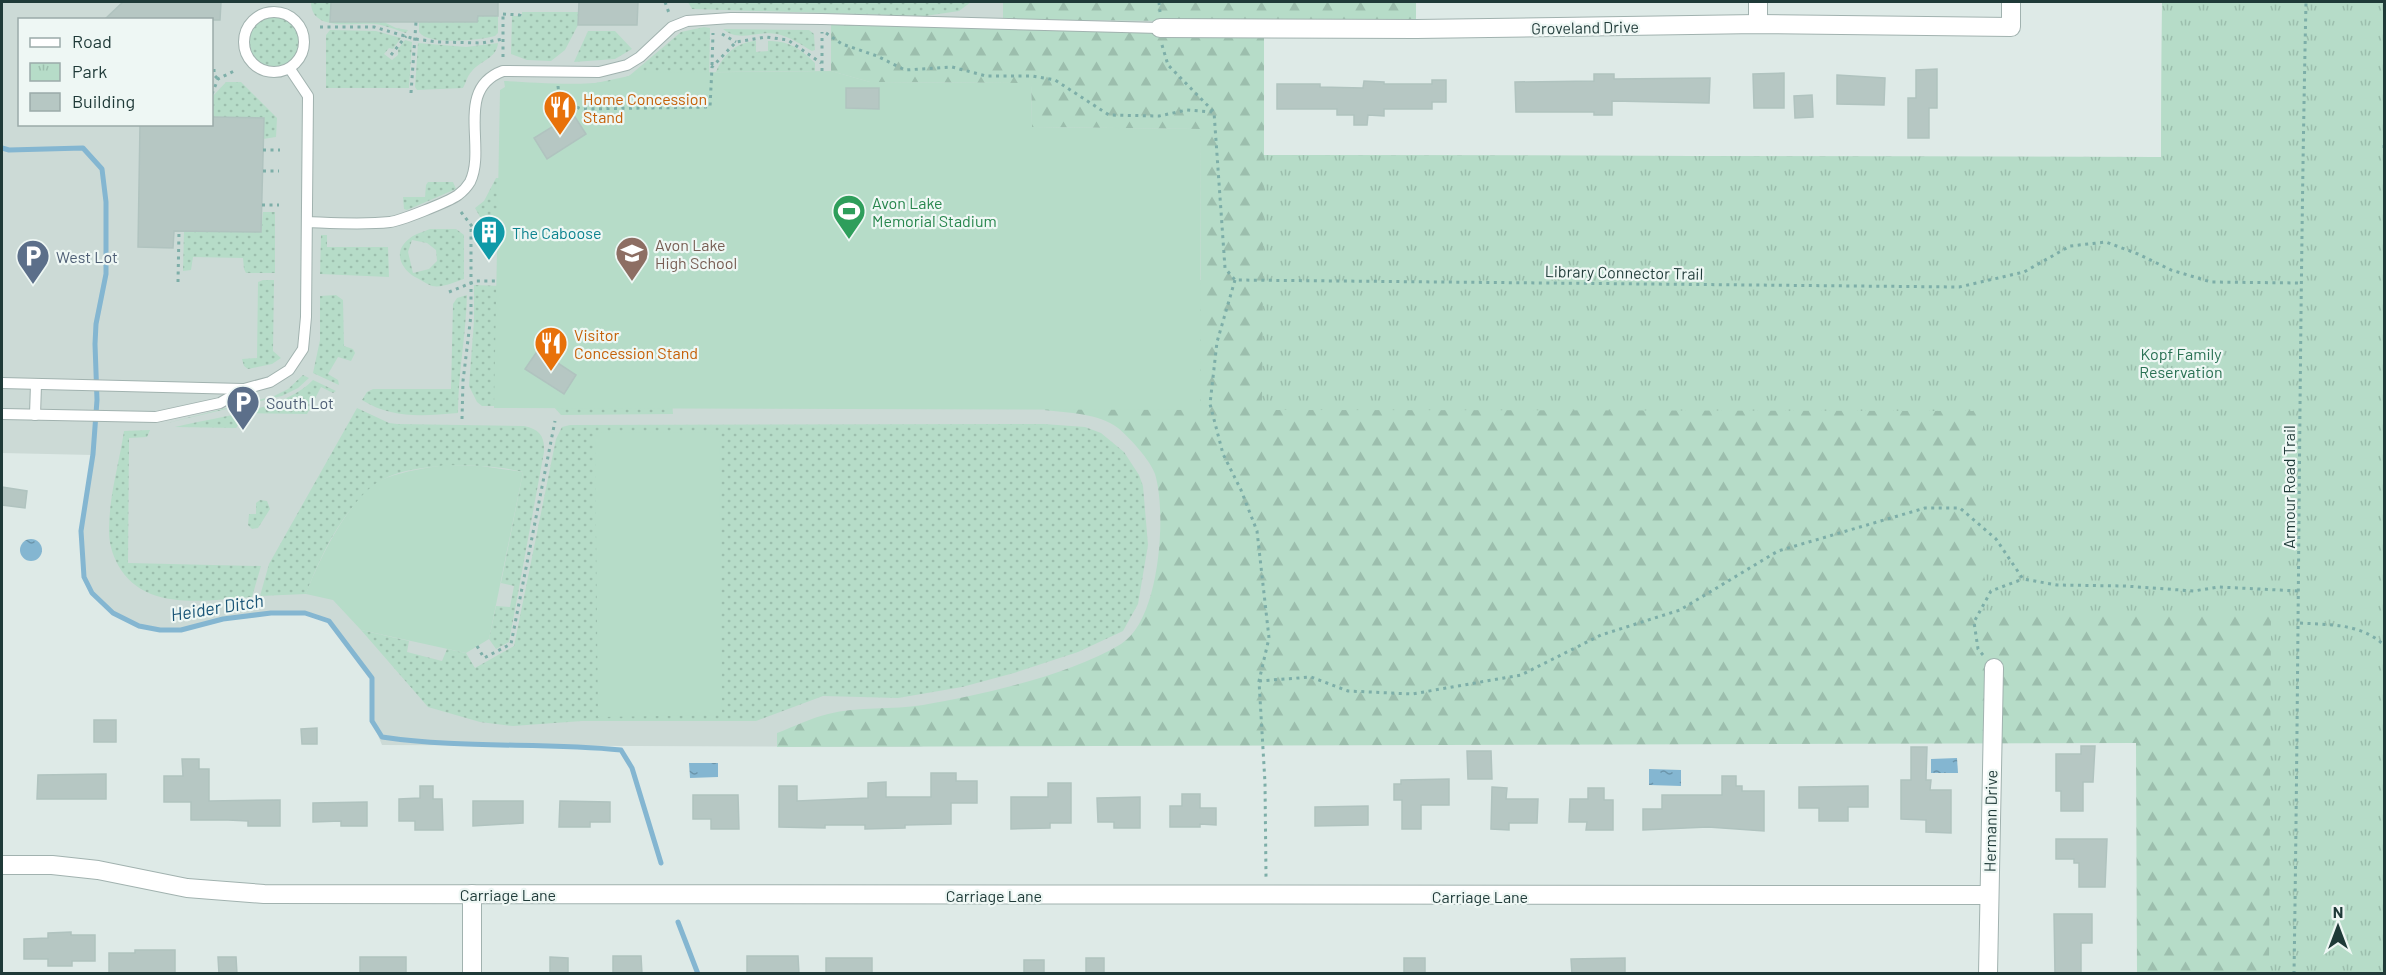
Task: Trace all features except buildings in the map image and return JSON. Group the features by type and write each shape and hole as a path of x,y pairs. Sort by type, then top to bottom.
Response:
{"street":[{"path":"1758,2 1758,24"},
{"name":"Groveland Drive","path":"1160,28 1440,28 1758,24 2011,27 2011,2"},
{"name":"Hermann Drive","path":"1988,974 1994,668"},
{"name":"Carriage Lane","path":"2,865 52,865 98,870 187,888 231,892 1266,896 1988,895"},
{"path":"472,894 472,974"}],"lane":[{"path":"279,12 294,19 301,28 305,39 304,51 290,69 282,72 269,72 256,67 248,57 245,49 245,36 250,24 256,18 267,13 279,12"},
{"path":"307,222 392,222 456,196 470,181 474,118 478,95 485,82 503,71 599,72 627,65 640,57 672,27 687,21 731,18 979,21 1160,28"},
{"path":"2,414 156,417 220,403 244,389 270,382 294,365 303,349 306,317 308,96 290,69"},
{"path":"2,383 244,389"},
{"path":"35,415 36,384"}],"path":[{"path":"1160,2 1162,46 1168,66 1214,112 1225,268 1235,280 1217,342 1210,404 1223,454 1241,490 1257,531 1269,638 1259,681 1265,783 1266,896"},
{"name":"Armour Road Trail","path":"2294,974 2300,623 2300,283 2306,2"},
{"path":"503,62 503,13 520,15 520,12"},
{"path":"411,93 417,22"},
{"path":"320,27 375,27 415,39 460,44 503,39"},
{"path":"557,72 559,91 566,103 581,109 710,107 713,29 736,42"},
{"path":"822,71 822,30 842,44 877,56 905,70 952,67 986,76 1032,76 1055,80 1108,114 1159,116 1187,110 1214,112"},
{"path":"392,55 406,36"},
{"path":"712,67 736,42 766,37 788,40 822,63"},
{"path":"214,69 214,75 218,79"},
{"path":"213,87 218,79 236,70"},
{"path":"263,150 280,150"},
{"path":"263,171 279,171"},
{"path":"262,205 279,206"},
{"path":"461,212 481,238 497,243"},
{"path":"462,419 463,381 471,315 471,226"},
{"path":"178,282 179,231"},
{"name":"Library Connector Trail","path":"1235,280 1959,287 2024,272 2070,246 2106,242 2171,270 2211,282 2300,283"},
{"path":"449,292 471,282 496,281"},
{"path":"477,646 484,658 511,644 555,421"},
{"path":"1259,681 1311,677 1348,691 1412,694 1521,675 1601,635 1680,610 1778,551 1925,508 1960,508 1996,539 2023,579"},
{"path":"1994,668 1978,649 1974,622 1991,591 2023,579 2057,585 2125,586 2194,591 2218,587 2300,591"},
{"path":"2300,623 2347,625 2376,637 2385,645"}],"shaded area":[{"name":"Avon Lake High School","path":"2,2 1416,2 1416,29 1264,28 1262,410 1984,411 920,747 382,745 372,721 372,678 329,621 305,613 271,613 224,619 181,630 160,630 139,626 113,613 92,593 84,577 81,531 93,455 2,453"}],"green space":[{"path":"311,2 331,2 331,22 384,22 396,28 408,30 406,33 375,24 326,22 313,12"},
{"path":"688,2 971,2 959,11 925,16 692,9"},
{"path":"1003,2 1416,2 1416,24 1003,19"},
{"path":"2162,2 2384,2 2384,973 2137,973 2136,743 777,747 777,733 809,720 851,710 923,705 972,696 1025,682 1100,655 1121,644 1134,632 1152,590 1157,565 1160,514 1155,474 1133,443 1110,423 1083,414 1044,410 1201,280 1201,129 1032,127 1031,83 870,82 831,71 831,19 1264,28 1264,155 2161,157"},
{"name":"Kopf Family Reservation","path":"2162,2 2384,2 2384,973 2269,973 2271,615 1984,615 1983,411 1262,410 1264,155 2161,157"},
{"path":"522,12 578,12 578,25 565,50 551,61 527,60 511,54 512,16 522,16"},
{"path":"478,16 498,16 498,33 495,36 467,40 443,40 424,36 419,32 419,22 477,22"},
{"path":"269,17 279,17 292,24 299,37 299,47 292,60 279,67 269,67 260,63 253,56 249,47 249,37 253,28 260,21"},
{"path":"704,27 710,28 709,84 596,83 629,76 681,32"},
{"path":"723,29 809,30 814,34 815,50 812,51 777,34 742,36"},
{"path":"330,30 376,31 401,38 393,49 389,48 384,54 392,60 398,55 398,49 405,40 412,42 409,88 326,88 326,35"},
{"path":"588,31 615,31 632,49 615,59 574,62"},
{"path":"756,41 756,52 768,51 768,41 794,46 815,63 815,71 716,72 722,60 731,50 742,44"},
{"path":"418,43 466,47 498,43 495,52 470,73 463,88 417,90 415,87"},
{"name":"Avon Lake Memorial Stadium","path":"831,71 870,82 1031,83 1032,127 1201,129 1200,410 494,408 500,90 505,87 504,81 590,83 607,82 634,73"},
{"path":"226,82 241,82 277,118 276,137 263,139 264,118 213,117 213,96"},
{"path":"496,178 500,178 500,238 495,236 493,229 487,229 475,208 484,201"},
{"path":"428,182 453,182 456,189 407,210 404,209 403,197 425,197"},
{"path":"263,212 275,212 275,273 246,273 243,258 193,257 191,270 183,271 184,231 261,232"},
{"path":"430,229 456,229 464,235 464,279 432,286 405,269 400,259 404,244 416,234","holes":["412,240 427,243 436,250 437,261 429,269 413,273 408,252"]},
{"path":"321,235 327,235 327,247 388,247 389,277 320,274"},
{"path":"274,280 273,351 281,358 272,364 248,369 244,366 242,359 257,358 258,282"},
{"path":"474,285 502,286 672,400 673,414 561,415 553,406 482,406 477,402 469,386"},
{"path":"336,295 343,300 344,346 353,349 355,353 351,361 338,357 328,374 338,380 339,385 313,373 320,340 320,296"},
{"path":"467,295 458,413 408,415 385,410 362,400 367,392 373,389 451,389 453,304 457,298"},
{"path":"303,375 309,378 298,388 282,396 163,424 274,396 288,389"},
{"path":"313,380 336,391 333,393 321,387 307,414 241,413 240,423 236,428 175,427 268,405 285,399"},
{"path":"357,408 389,423 524,426 540,434 544,442 544,452 509,642 496,649 489,639 496,606 510,607 514,586 501,583 523,472 508,469 470,466 428,467 391,476 365,493 354,505 334,533 306,594 260,596 269,564"},
{"path":"1044,424 1085,427 1101,433 1124,452 1139,475 1143,486 1148,545 1138,604 1123,631 1078,652 1014,673 962,687 898,698 823,696 756,721 582,721 513,726 480,722 428,707 361,630 409,641 407,652 442,661 447,649 466,653 475,668 514,646 556,439 562,427 570,425"},
{"path":"150,430 147,437 129,438 128,563 261,566 252,597 197,601 160,597 144,591 130,580 118,565 110,544 109,517 124,431"},
{"path":"719,432 722,715 598,717 595,433"},
{"path":"445,465 481,466 523,472 489,639 466,653 361,630 333,600 306,594 338,528 373,485 401,473"},
{"path":"260,500 267,501 270,509 258,528 252,529 248,525 249,514 256,514 256,503"}],"water":[{"path":"31,539 39,542 42,550 39,558 31,561 23,558 20,550 23,542"},
{"path":"1957,758 1958,773 1931,773 1931,759"},
{"path":"689,763 718,763 718,777 690,778"},
{"path":"1649,769 1681,770 1681,786 1649,785"}],"waterway":[{"name":"Heider Ditch","path":"2,148 9,150 83,148 102,169 106,202 106,274 96,324 97,400 93,454 81,531 84,577 92,593 113,613 139,626 160,630 181,630 223,619 271,613 305,613 329,621 372,678 372,721 382,737 442,743 621,750 632,768 661,863"},
{"name":"Heider Ditch","path":"678,922 698,974"}],"place":[{"name":"Home Concession Stand","path":"560,136"},
{"name":"Avon Lake Memorial Stadium","path":"849,240"},
{"name":"The Caboose","path":"489,261"},
{"name":"Avon Lake High School","path":"632,282"},
{"name":"West Lot","path":"33,285"},
{"name":"Visitor Concession Stand","path":"551,372"},
{"name":"South Lot","path":"243,431"}]}
